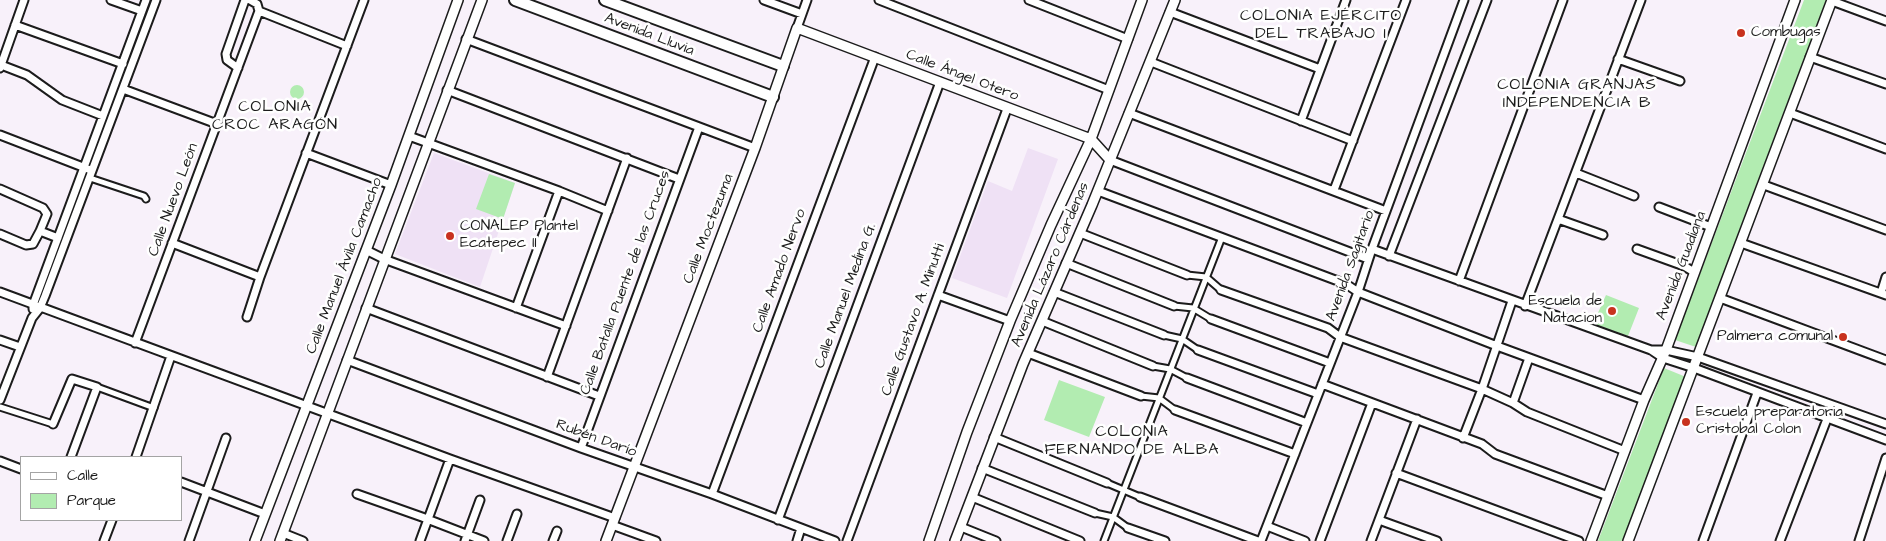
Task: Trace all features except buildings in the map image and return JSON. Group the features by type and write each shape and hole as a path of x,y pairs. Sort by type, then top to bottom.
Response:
{"main road":[{"name":"Avenida Lluvia","path":"515,0 773,97"},
{"path":"605,0 783,66"}],"street":[{"path":"24,0 0,66 27,75 62,100 103,116"},
{"path":"111,0 142,11"},
{"path":"0,400 2,389 32,318 58,238 146,0"},
{"path":"36,306 91,174 156,0"},
{"path":"238,68 227,60 226,54 245,0"},
{"path":"250,0 257,4 259,11 346,46"},
{"path":"247,317 306,152 364,0"},
{"name":"Calle Manuel Ávila Camacho","path":"255,541 391,184 458,0"},
{"path":"303,541 281,537 482,0"},
{"path":"764,0 802,14"},
{"name":"Calle Moctezuma","path":"606,541 755,148 807,0"},
{"path":"879,0 1109,90"},
{"path":"1029,0 1043,3 1128,39"},
{"name":"Avenida Lázaro Cárdenas","path":"929,541 967,432 1010,321 1051,225 1091,139 1142,0"},
{"name":"Avenida Lázaro Cárdenas","path":"955,541 1028,353 1098,191 1175,0"},
{"path":"1302,121 1346,0"},
{"path":"1334,190 1406,0"},
{"name":"Avenida Sagitario","path":"1260,541 1358,292 1368,259 1464,0"},
{"path":"1389,256 1487,0"},
{"path":"1459,281 1563,0"},
{"path":"1525,306 1641,0"},
{"name":"Avenida Guadiana","path":"1591,541 1644,400 1665,354 1796,0"},
{"path":"1628,541 1832,1 1886,21"},
{"name":"Calle Nuevo León","path":"135,343 259,11"},
{"path":"1170,12 1320,69"},
{"path":"15,25 123,64"},
{"name":"Calle Ángel Otero","path":"797,28 1091,139 1110,160"},
{"path":"466,40 755,148"},
{"name":"Calle Amado Nervo","path":"712,494 874,57"},
{"path":"1810,57 1886,84"},
{"path":"1618,58 1680,81"},
{"path":"1151,62 1353,141"},
{"name":"Calle Manuel Medina G.","path":"778,520 940,82"},
{"path":"123,89 217,124"},
{"path":"448,90 679,179"},
{"name":"Calle Gustavo A. Minutti","path":"847,541 1007,108"},
{"path":"1129,113 1386,211"},
{"path":"1790,113 1886,149"},
{"name":"Calle Batalla Puente de las Cruces","path":"581,448 699,127"},
{"path":"0,135 84,168 91,174 146,198"},
{"path":"409,136 608,211"},
{"path":"306,152 391,184"},
{"path":"546,377 627,158"},
{"path":"1110,160 1368,259"},
{"path":"1576,173 1634,196"},
{"path":"1764,185 1886,230"},
{"path":"0,189 45,210 47,214 40,231 30,245 0,234"},
{"path":"516,308 559,191"},
{"path":"1098,191 1346,284 1358,292 1497,346 1644,400"},
{"path":"1659,207 1711,227"},
{"path":"1558,219 1603,235"},
{"path":"40,231 58,238"},
{"path":"1080,232 1187,275 1206,277 1221,290 1328,328 1340,337 1482,389 1527,412 1625,451"},
{"path":"1104,541 1222,237"},
{"path":"1741,243 1883,294 1886,277"},
{"path":"172,244 260,277"},
{"path":"1372,249 1525,306 1665,354 1694,368 1757,393 1886,440"},
{"path":"366,250 566,326"},
{"path":"1636,250 1684,266 1694,272"},
{"path":"1066,263 1174,306 1194,308 1211,319 1330,363"},
{"path":"0,292 450,459 613,521 656,541"},
{"path":"1054,292 1164,335 1182,339 1198,350 1318,394"},
{"path":"938,294 1010,321"},
{"path":"1720,298 1886,360"},
{"path":"1463,438 1512,301"},
{"path":"366,308 599,396"},
{"path":"1042,321 1153,366 1170,369 1186,378 1307,423"},
{"path":"0,340 20,347"},
{"path":"1028,353 1141,396 1159,398 1175,410 1295,454"},
{"path":"1665,354 1698,357 1886,424"},
{"path":"136,456 171,356"},
{"path":"1514,404 1529,358"},
{"name":"Rubén Darío","path":"347,360 633,468 712,494 835,541"},
{"path":"0,407 53,424 72,379 154,408"},
{"path":"1322,384 1482,444 1495,454 1608,496"},
{"path":"71,456 97,387"},
{"path":"1703,541 1757,393"},
{"path":"1320,541 1372,403"},
{"path":"1371,541 1417,419"},
{"path":"1780,541 1827,419"},
{"path":"994,437 1124,489 1140,498 1260,541"},
{"path":"188,541 226,438"},
{"path":"1859,541 1886,458"},
{"path":"420,541 450,459"},
{"path":"0,461 20,469"},
{"path":"982,468 1095,514 1113,517 1128,528 1165,541"},
{"path":"1396,473 1579,541"},
{"path":"182,482 265,514"},
{"path":"357,494 428,519 466,538 484,541"},
{"path":"972,497 1080,541"},
{"path":"466,538 480,500"},
{"path":"507,541 517,514"},
{"path":"1379,520 1436,541"},
{"path":"104,541 112,521"},
{"path":"1267,526 1305,541"},
{"path":"961,527 996,541"},
{"path":"796,541 801,528"},
{"path":"553,541 556,531"}],"shaded area":[{"path":"1028,148 1058,159 1007,298 952,278 988,181 1012,191"},
{"name":"CONALEP Plantel Ecatepec II","path":"434,153 515,183 480,287 395,254"}],"green space":[{"path":"1804,0 1826,0 1737,236 1739,237 1696,347 1675,340"},
{"path":"294,85 300,85 304,92 300,99 294,99 290,95 290,89"},
{"path":"489,174 515,183 503,219 476,209"},
{"path":"1606,295 1639,308 1628,336 1593,324"},
{"path":"1664,368 1686,377 1624,541 1598,541"},
{"path":"1059,380 1105,397 1089,437 1044,420"}],"place":[{"name":"Combugas","path":"1741,33"},
{"name":"CONALEP Plantel Ecatepec II","path":"450,236"},
{"name":"Escuela de Natacion","path":"1612,311"},
{"name":"Palmera comunal","path":"1843,337"},
{"name":"Escuela preparatoria Cristobal Colon","path":"1686,422"}],"district":[{"name":"COLONIA EJÉRCITO DEL TRABAJO I","path":"1321,26"},
{"name":"COLONIA GRANJAS INDEPENDENCIA B","path":"1577,95"},
{"name":"COLONIA CROC ARAGÓN","path":"275,117"},
{"name":"COLONIA FERNANDO DE ALBA","path":"1132,442"}]}
